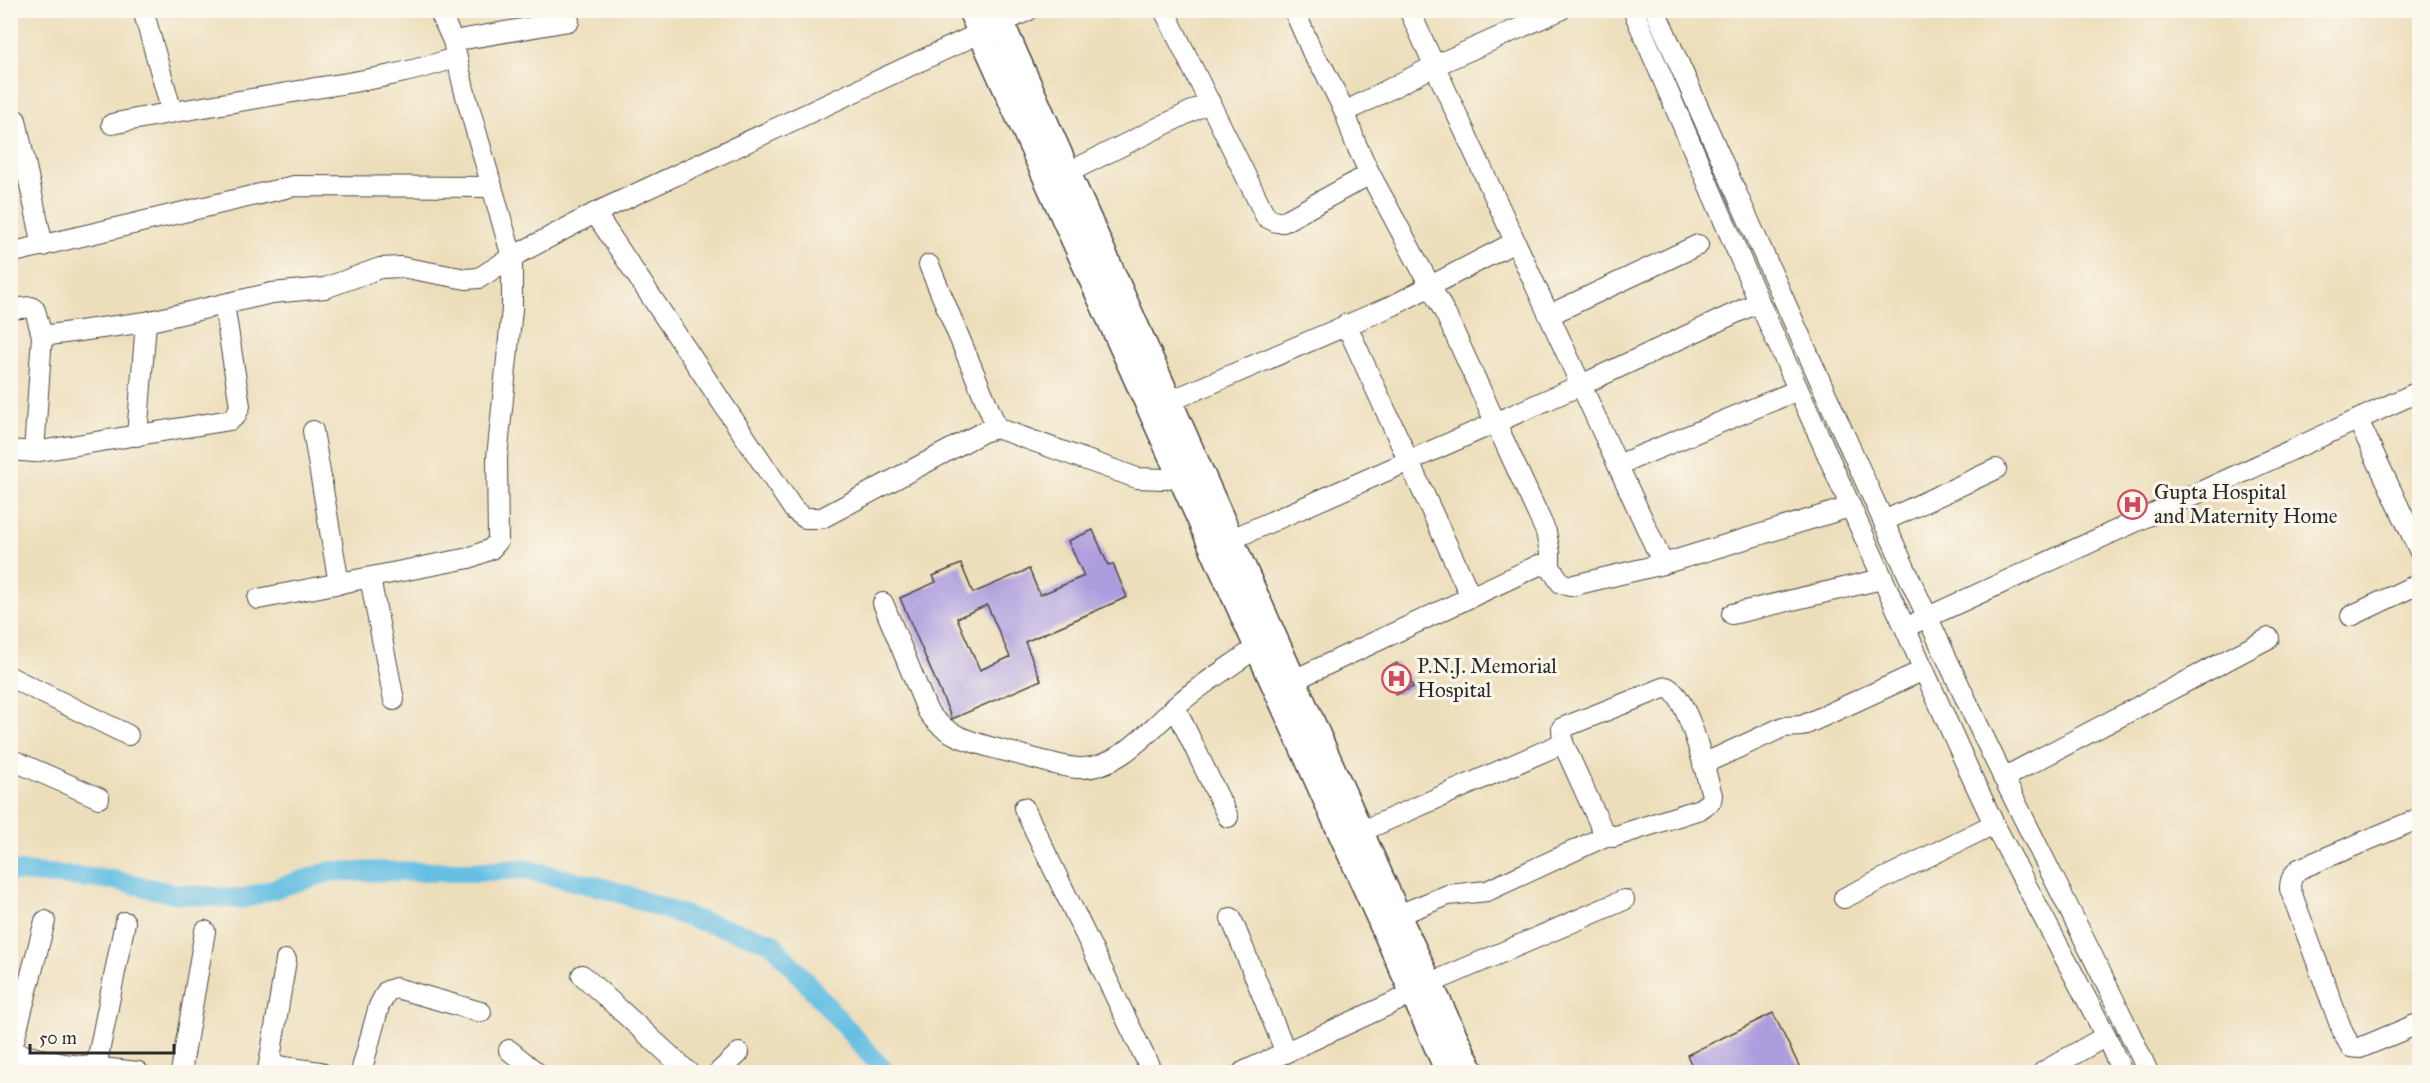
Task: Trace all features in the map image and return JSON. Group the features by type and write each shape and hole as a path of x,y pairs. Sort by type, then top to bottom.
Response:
{"main road":[{"path":"970,10 993,23 1070,172 1168,402 1232,539 1239,582 1257,647 1421,989 1472,1072"},
{"path":"993,23 1180,473 1294,680 1398,915 1448,1072"}],"street":[{"path":"143,10 172,112"},
{"path":"258,599 484,554 498,541 497,458 512,309 512,257 455,49 439,10"},
{"path":"42,336 146,322 272,293 325,288 380,268 401,267 466,279 479,278 512,257 595,213 993,23 1029,10"},
{"path":"1164,10 1266,217 1270,220 1284,222 1370,174"},
{"path":"1294,10 1314,57 1324,70 1345,112 1355,142 1370,174 1431,286 1497,423 1546,532 1550,567 1561,582 1570,586 1663,564 1850,507"},
{"path":"1409,10 1663,564"},
{"path":"1345,112 1434,66 1560,10"},
{"path":"1633,10 1798,390 1994,824 2106,1036 2122,1072"},
{"path":"1655,10 1927,617 2003,778 2148,1072"},
{"path":"112,124 425,68 455,49 569,21"},
{"path":"1070,172 1210,102"},
{"path":"16,120 43,246"},
{"path":"10,253 294,186 492,187"},
{"path":"595,213 794,510 805,518 822,518 983,432 997,428 1137,478 1165,479 1180,473"},
{"path":"1168,402 1394,305 1515,242"},
{"path":"1549,315 1698,245"},
{"path":"929,266 997,428"},
{"path":"1232,539 1581,386 1759,302"},
{"path":"10,450 34,452 230,420 236,415 240,406 224,304"},
{"path":"10,309 31,306 35,310 42,336 34,452"},
{"path":"137,436 146,322"},
{"path":"1346,324 1471,597"},
{"path":"1618,465 1798,390"},
{"path":"1904,628 2420,391"},
{"path":"2358,420 2420,552"},
{"path":"313,431 339,584"},
{"path":"1884,521 1996,469"},
{"path":"1294,680 1539,565 1550,567"},
{"path":"370,578 394,700"},
{"path":"1732,614 1882,579"},
{"path":"2351,616 2420,583"},
{"path":"883,603 934,722 951,733 982,745 1077,768 1101,765 1137,744 1175,707 1257,647"},
{"path":"2003,778 2269,638"},
{"path":"1703,764 1783,726 1802,726 1924,670"},
{"path":"10,677 128,735"},
{"path":"1666,687 1676,693 1685,710 1703,764 1712,795 1711,801 1706,806 1613,837 1604,831 1561,733 1566,726 1666,687"},
{"path":"1175,707 1228,817"},
{"path":"1360,832 1563,742"},
{"path":"10,759 99,798"},
{"path":"1024,808 1152,1072"},
{"path":"2420,818 2299,869 2290,882 2290,889 2343,1034 2351,1047 2360,1048 2420,1023"},
{"path":"1844,898 1994,824"},
{"path":"1398,915 1448,895 1487,891 1608,835"},
{"path":"1243,1072 1278,1062 1421,989 1624,900"},
{"path":"1231,918 1278,1062"},
{"path":"45,921 11,1052 96,1070 138,1072"},
{"path":"96,1070 125,922"},
{"path":"181,1072 205,931"},
{"path":"286,960 268,1069 320,1072"},
{"path":"582,975 688,1072"},
{"path":"361,1072 379,1006 387,991 396,988 481,1012"},
{"path":"2043,1072 2106,1036"},
{"path":"509,1050 536,1072"},
{"path":"719,1072 739,1053"}],"building":[{"path":"1093,530 1108,565 1113,564 1127,597 1025,642 1041,680 952,719 900,598 936,582 933,576 961,564 973,593 1029,569 1040,595 1084,576 1068,541","holes":["987,605 1010,657 980,670 957,618"]},
{"path":"1397,663 1402,673 1405,671 1413,687 1396,695 1383,670"},
{"path":"1773,1013 1802,1072 1695,1072 1687,1055"}],"waterway":[{"path":"10,871 115,880 170,893 242,899 332,871 471,872 523,869 608,889 691,918 771,942 885,1072"}],"place":[{"name":"Gupta Hospital and Maternity Home","path":"2133,504"},
{"name":"P.N.J. Memorial Hospital","path":"1396,678"}]}
